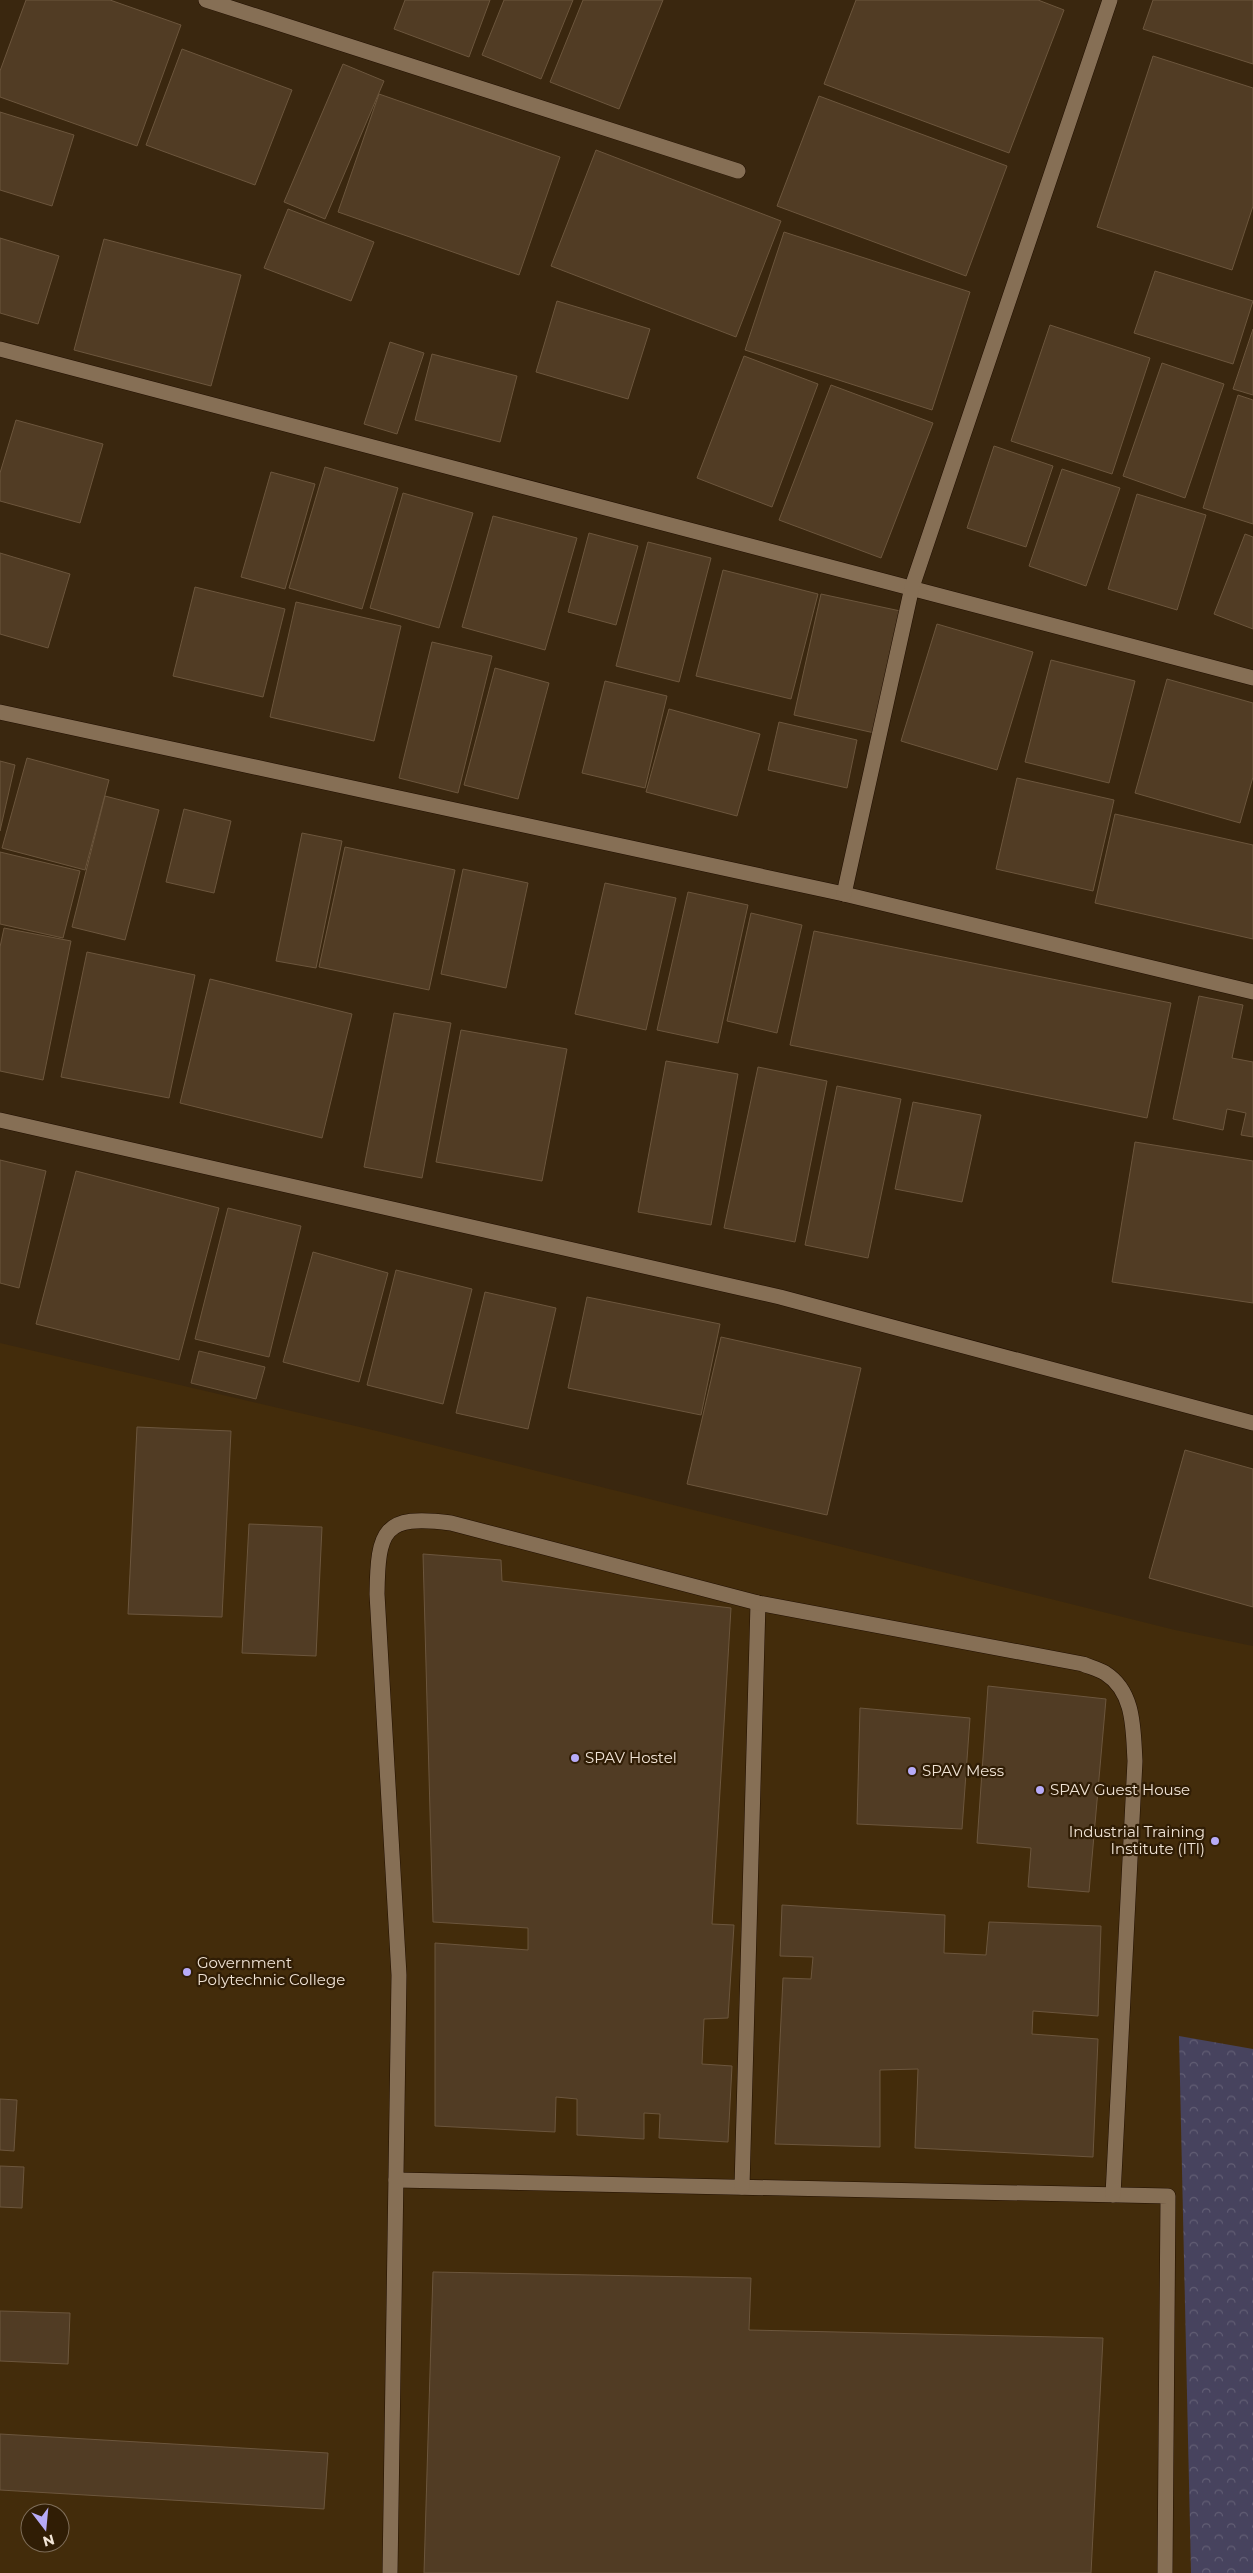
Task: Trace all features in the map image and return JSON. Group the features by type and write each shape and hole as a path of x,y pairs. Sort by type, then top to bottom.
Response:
{"street":[{"path":"206,0 738,171"},
{"path":"844,894 912,587 1110,0"},
{"path":"0,348 1253,678"},
{"path":"0,712 844,894 1253,992"},
{"path":"0,1120 780,1297 1253,1423"},
{"path":"390,2573 399,1975 377,1594 378,1557 382,1540 390,1528 410,1520 451,1523 758,1603 1083,1664 1106,1673 1121,1690 1132,1711 1135,1762 1113,2195"},
{"path":"742,2187 758,1603"},
{"path":"396,2180 1168,2196 1165,2573"}],"shaded area":[{"path":"0,1343 377,1431 1175,1630 1253,1646 1253,2573 0,2573"}],"green space":[{"path":"1179,2036 1253,2049 1253,2573 1191,2573"}],"building":[{"path":"26,0 110,0 181,25 137,146 0,97 0,71"},
{"path":"405,0 490,0 469,57 394,29"},
{"path":"504,0 573,0 541,79 482,55"},
{"path":"583,0 663,0 619,109 550,82"},
{"path":"856,0 1038,0 1064,10 1009,153 824,84"},
{"path":"1153,0 1253,0 1253,64 1143,29"},
{"path":"182,49 292,90 255,185 146,145"},
{"path":"1153,56 1253,88 1253,206 1232,270 1097,227"},
{"path":"343,64 384,81 325,219 284,202"},
{"path":"379,94 560,157 519,275 338,212"},
{"path":"819,96 1007,166 966,276 777,206"},
{"path":"0,112 74,135 52,206 0,190"},
{"path":"596,150 781,221 736,337 551,266"},
{"path":"288,209 374,242 351,301 264,268"},
{"path":"784,232 970,292 932,410 745,350"},
{"path":"0,238 59,256 38,324 0,313"},
{"path":"104,239 241,275 211,386 74,350"},
{"path":"1155,271 1253,301 1233,364 1134,333"},
{"path":"557,301 650,329 628,399 536,372"},
{"path":"1050,325 1150,358 1112,474 1011,441"},
{"path":"1253,329 1253,395 1233,389"},
{"path":"390,342 424,353 397,434 364,424"},
{"path":"432,354 517,376 500,442 415,420"},
{"path":"744,356 818,384 772,507 697,478"},
{"path":"1162,363 1224,384 1185,498 1123,476"},
{"path":"831,385 933,423 881,558 779,520"},
{"path":"1238,395 1253,400 1253,524 1203,508"},
{"path":"16,420 103,444 80,523 0,501 0,473"},
{"path":"994,446 1053,466 1026,547 967,528"},
{"path":"325,467 398,488 362,609 289,588"},
{"path":"1062,469 1120,488 1086,586 1029,566"},
{"path":"271,472 315,484 285,589 241,577"},
{"path":"403,493 473,513 439,628 370,608"},
{"path":"1137,494 1206,515 1177,610 1108,589"},
{"path":"493,516 577,538 545,650 462,627"},
{"path":"589,533 638,546 616,625 568,612"},
{"path":"1245,534 1253,537 1253,629 1214,614"},
{"path":"648,542 711,558 679,682 616,666"},
{"path":"0,553 70,574 48,648 0,634"},
{"path":"723,570 818,594 791,699 696,676"},
{"path":"195,587 285,609 263,697 173,676"},
{"path":"821,594 905,612 879,734 794,715"},
{"path":"296,602 401,626 374,741 270,717"},
{"path":"937,624 1033,652 997,770 901,741"},
{"path":"432,642 492,656 458,793 399,778"},
{"path":"1051,660 1135,681 1109,783 1025,762"},
{"path":"495,668 549,683 518,799 464,785"},
{"path":"1167,679 1253,703 1253,777 1240,823 1135,793"},
{"path":"605,681 667,696 645,788 582,773"},
{"path":"669,709 760,734 737,816 646,792"},
{"path":"779,722 857,740 847,788 768,770"},
{"path":"27,758 109,780 85,870 2,848"},
{"path":"0,761 15,765 0,831"},
{"path":"1017,778 1114,800 1093,891 996,869"},
{"path":"105,796 159,810 125,940 72,927"},
{"path":"184,809 231,821 214,893 166,882"},
{"path":"1115,814 1253,845 1253,939 1095,903"},
{"path":"302,833 342,841 316,968 276,961"},
{"path":"345,847 455,870 429,990 319,967"},
{"path":"0,852 80,871 63,938 0,924"},
{"path":"463,869 528,883 506,988 441,974"},
{"path":"605,883 676,898 646,1030 575,1014"},
{"path":"688,892 748,905 718,1043 657,1030"},
{"path":"751,913 802,925 777,1033 727,1021"},
{"path":"4,928 71,941 43,1080 0,1071 0,947"},
{"path":"814,931 1171,1003 1147,1118 790,1045"},
{"path":"87,952 195,975 169,1098 61,1077"},
{"path":"210,979 352,1014 322,1138 180,1103"},
{"path":"1199,996 1243,1005 1232,1058 1253,1062 1253,1137 1241,1135 1246,1113 1227,1109 1223,1130 1173,1119"},
{"path":"394,1013 451,1023 422,1178 364,1167"},
{"path":"461,1030 567,1049 542,1181 436,1162"},
{"path":"666,1061 738,1074 711,1225 638,1212"},
{"path":"758,1067 827,1081 795,1242 724,1228"},
{"path":"837,1086 901,1099 868,1258 805,1245"},
{"path":"913,1102 981,1115 962,1202 895,1189"},
{"path":"1135,1142 1253,1161 1253,1303 1112,1282"},
{"path":"0,1160 46,1171 19,1288 0,1283"},
{"path":"76,1171 219,1208 179,1360 36,1324"},
{"path":"228,1208 301,1226 269,1357 195,1339"},
{"path":"313,1252 388,1273 359,1382 283,1362"},
{"path":"396,1270 472,1289 443,1404 367,1385"},
{"path":"485,1292 556,1308 528,1429 456,1413"},
{"path":"587,1297 720,1324 701,1415 568,1388"},
{"path":"721,1337 861,1368 827,1515 687,1484"},
{"path":"199,1351 265,1367 256,1399 191,1383"},
{"path":"137,1427 231,1431 222,1617 128,1614"},
{"path":"1185,1450 1253,1469 1253,1607 1149,1578"},
{"path":"249,1524 322,1527 316,1656 242,1653"},
{"name":"SPAV Hostel","path":"423,1554 501,1560 502,1581 731,1608 712,1924 734,1925 728,2018 704,2019 702,2064 732,2066 728,2142 659,2138 660,2114 644,2113 644,2139 577,2135 577,2099 556,2097 555,2132 435,2126 435,1943 528,1950 528,1928 433,1922"},
{"name":"SPAV Guest House","path":"988,1686 1106,1699 1089,1892 1028,1887 1031,1848 977,1843"},
{"name":"SPAV Mess","path":"860,1708 970,1718 962,1829 857,1824"},
{"path":"782,1905 945,1915 944,1953 986,1955 989,1922 1101,1926 1098,2016 1033,2011 1032,2034 1098,2039 1093,2157 915,2148 918,2069 880,2070 880,2147 775,2144 783,1978 811,1979 813,1957 780,1956"},
{"path":"0,2099 17,2100 14,2151 0,2150"},
{"path":"0,2166 24,2167 22,2208 0,2207"},
{"path":"433,2272 751,2278 749,2330 1103,2338 1091,2573 424,2573"},
{"path":"0,2311 70,2313 68,2364 0,2361"},
{"path":"0,2434 328,2453 324,2509 0,2490"}],"place":[{"name":"SPAV Hostel","path":"575,1758"},
{"name":"SPAV Mess","path":"912,1771"},
{"name":"SPAV Guest House","path":"1040,1790"},
{"name":"Industrial Training Institute (ITI)","path":"1215,1841"},
{"name":"Government Polytechnic College","path":"187,1972"}]}
